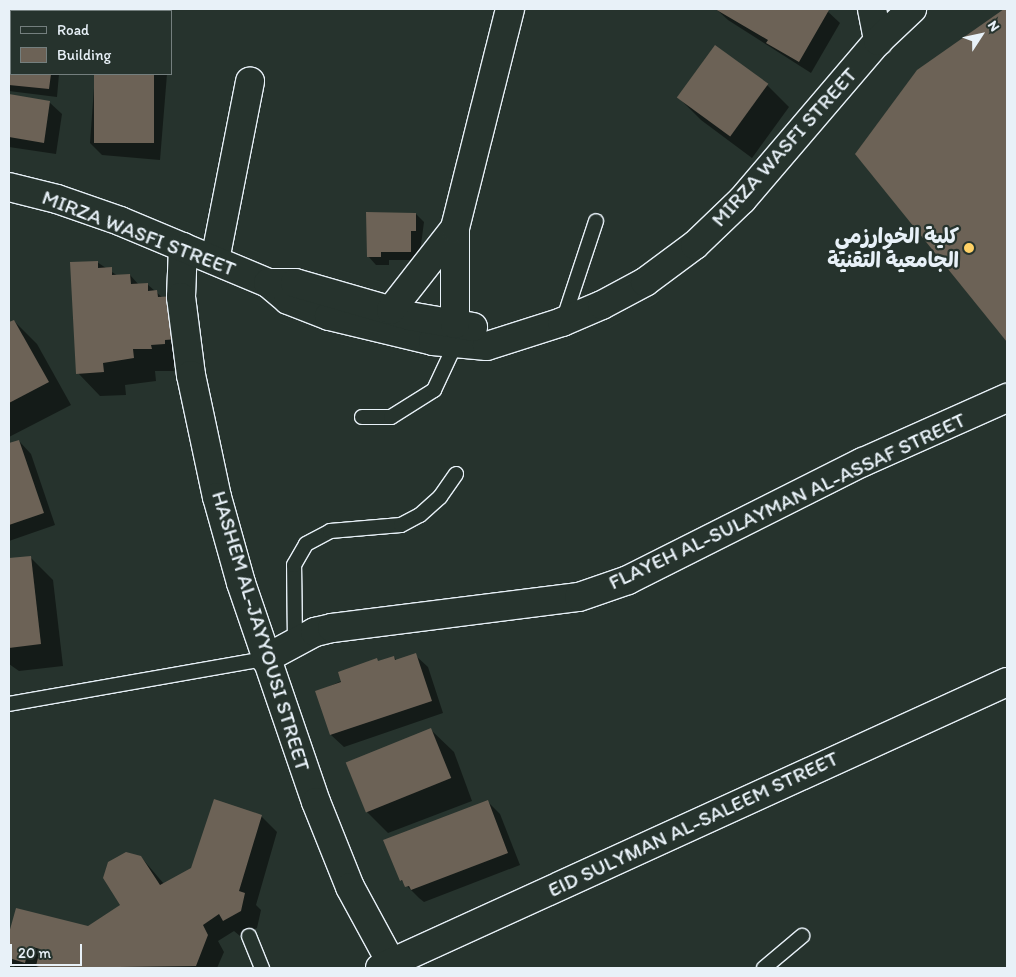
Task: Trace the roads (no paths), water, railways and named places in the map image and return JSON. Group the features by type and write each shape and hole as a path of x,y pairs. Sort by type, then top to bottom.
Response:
{"street":[{"path":"455,335 455,228 510,9"},
{"path":"872,9 878,41"},
{"name":"MIRZA WASFI STREET","path":"268,283 295,283 360,304 391,310 487,346 512,336 562,322 645,282 695,245 742,200 878,41 912,9"},
{"path":"215,260 250,81"},
{"name":"MIRZA WASFI STREET","path":"9,187 57,199 183,247 268,283 288,300 329,316 455,335"},
{"path":"391,310 455,228"},
{"name":"HASHEM AL-JAYYOUSI STREET","path":"183,247 181,297 191,375 217,497 265,659 350,887 388,967"},
{"name":"FLAYEH AL-SULAYMAN AL-ASSAF STREET","path":"265,659 295,642 332,628 579,597 628,580 863,462 1007,398"},
{"name":"EID SULYMAN AL-SALEEM STREET","path":"388,967 1007,682"}],"lane":[{"path":"562,322 596,221"},
{"path":"362,417 391,418 434,390 455,335"},
{"path":"295,642 294,565 306,544 330,531 401,525 420,515 440,497 456,474"},
{"name":"FLAYEH AL-SULAYMAN AL-ASSAF STREET","path":"9,704 265,659"},
{"path":"249,936 262,968"},
{"path":"764,968 802,936"}],"place":[{"name":"كلية الخوارزمي الجامعية التقنية","path":"969,248"}]}
